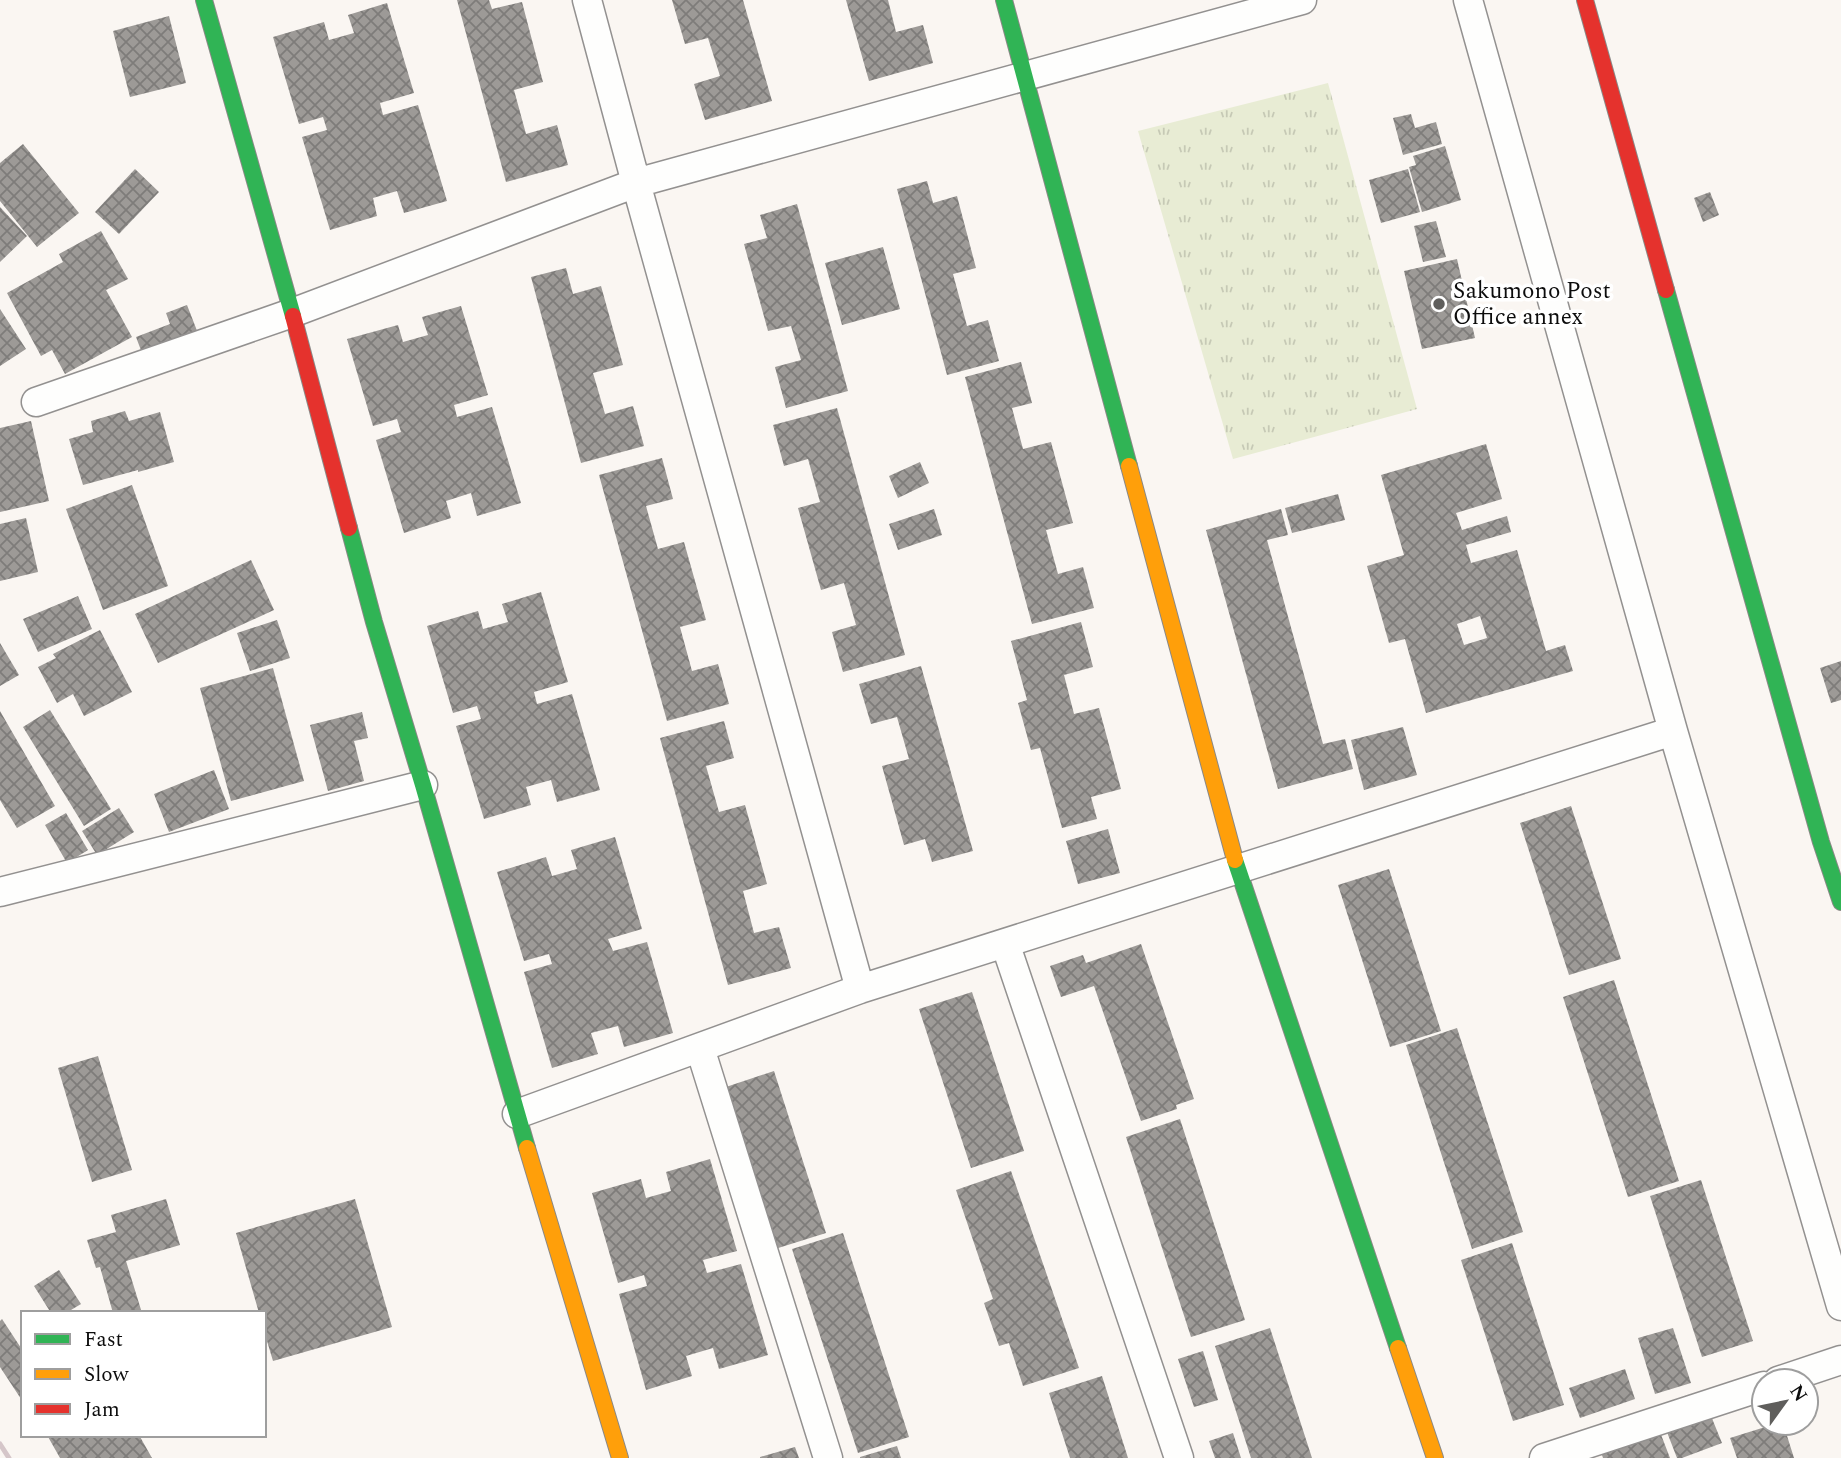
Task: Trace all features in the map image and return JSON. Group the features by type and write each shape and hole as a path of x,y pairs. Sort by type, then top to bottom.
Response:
{"street":[{"path":"204,0 292,313 374,622 620,1458"},
{"path":"587,0 860,989"},
{"path":"1004,0 1237,869 1435,1458"},
{"path":"36,402 292,313 636,183 1302,0"},
{"path":"1468,0 1674,731 1841,1306"},
{"path":"1585,0 1831,840 1841,902"},
{"path":"517,1114 860,989 1674,731"},
{"path":"0,892 423,785"},
{"path":"1005,943 1179,1458"},
{"path":"700,1048 828,1458"},
{"path":"1820,1367 1841,1360"},
{"path":"1544,1458 1750,1391"}],"green space":[{"path":"1328,83 1417,409 1233,459 1138,131"}],"building":[{"path":"457,0 489,0 492,9 522,2 543,82 514,90 526,134 557,125 568,165 506,182"},
{"path":"672,0 743,0 772,101 705,120 694,84 720,76 708,38 685,44"},
{"path":"846,0 888,0 896,32 923,25 933,63 869,81"},
{"path":"387,3 414,93 380,103 383,115 418,105 447,201 404,213 397,191 373,198 377,216 330,230 302,137 327,130 323,117 299,124 273,37 324,22 329,40 354,33 348,15"},
{"path":"169,16 186,83 130,97 113,31"},
{"path":"1411,114 1415,128 1436,122 1442,144 1403,155 1393,118"},
{"path":"23,144 79,213 37,247 0,201 0,163"},
{"path":"1445,146 1461,200 1422,212 1409,167 1416,165 1413,156"},
{"path":"135,169 159,192 119,234 95,212"},
{"path":"1408,169 1420,212 1381,223 1369,180"},
{"path":"927,181 933,203 957,196 976,268 953,274 967,326 988,320 999,361 947,375 897,189"},
{"path":"1710,192 1719,215 1703,222 1694,198"},
{"path":"797,204 848,391 786,408 775,367 801,360 791,326 768,331 744,244 767,238 760,215"},
{"path":"0,207 27,236 0,262"},
{"path":"1436,221 1446,257 1423,262 1414,226"},
{"path":"101,231 128,279 106,290 132,337 65,374 52,350 41,356 7,293 63,262 59,254"},
{"path":"883,247 900,309 842,325 825,263"},
{"name":"Sakumono Post Office annex","path":"1457,259 1475,338 1422,349 1404,271"},
{"path":"566,268 573,294 601,286 623,365 593,373 605,414 633,406 644,446 581,463 531,277"},
{"path":"187,305 201,341 145,361 136,337 170,324 166,313"},
{"path":"461,306 488,395 454,405 457,417 492,407 521,503 477,516 471,493 446,501 451,518 404,533 376,440 401,432 397,419 373,426 347,339 398,325 403,342 428,335 422,317"},
{"path":"0,309 26,349 0,366"},
{"path":"1021,362 1032,403 1012,408 1023,449 1051,442 1073,523 1046,530 1058,574 1083,567 1094,608 1032,624 965,377"},
{"path":"837,408 905,655 843,672 832,632 856,625 844,583 821,590 798,508 820,502 808,459 784,466 773,425"},
{"path":"125,411 129,421 160,412 174,462 83,485 69,439 93,432 91,421"},
{"path":"31,421 49,501 0,512 0,428"},
{"path":"1486,444 1502,499 1456,513 1462,530 1507,516 1511,532 1466,545 1471,563 1517,550 1546,651 1565,645 1573,671 1426,713 1405,639 1389,643 1367,566 1404,555 1381,475","holes":["1480,616 1487,638 1464,645 1457,624"]},
{"path":"662,458 673,499 646,506 658,549 684,542 706,620 680,627 692,671 718,664 729,704 667,721 599,475"},
{"path":"920,462 929,483 898,498 889,476"},
{"path":"132,485 168,586 103,610 66,509"},
{"path":"1338,494 1345,520 1292,533 1285,508"},
{"path":"934,509 942,535 898,550 889,524"},
{"path":"1281,509 1288,535 1267,540 1323,744 1345,739 1353,769 1278,789 1206,530"},
{"path":"26,518 38,572 0,581 0,524"},
{"path":"251,560 274,610 158,663 135,614"},
{"path":"541,592 568,682 534,692 537,704 572,694 600,790 557,802 551,780 526,787 531,805 484,819 456,726 481,719 477,706 453,713 427,626 478,611 483,629 508,622 502,604"},
{"path":"78,596 92,629 38,652 23,619"},
{"path":"277,620 290,658 250,671 237,633"},
{"path":"1081,622 1093,667 1064,675 1074,714 1099,708 1121,789 1091,797 1097,819 1062,828 1040,748 1031,750 1018,703 1027,700 1011,641"},
{"path":"100,630 132,692 84,716 73,694 57,703 38,667 56,658 53,654"},
{"path":"0,643 19,675 0,686"},
{"path":"1841,661 1841,700 1831,703 1820,668"},
{"path":"921,666 973,851 932,862 925,839 904,845 882,766 909,759 897,717 871,724 859,684"},
{"path":"273,668 304,781 231,801 200,688"},
{"path":"50,710 111,809 84,826 23,727"},
{"path":"0,711 55,806 17,828 0,800"},
{"path":"362,712 368,738 354,741 364,781 328,791 310,725"},
{"path":"724,721 734,758 706,766 719,812 745,805 767,884 743,891 754,933 779,927 791,968 728,985 660,738"},
{"path":"1403,727 1417,775 1364,790 1351,740"},
{"path":"214,770 229,809 169,832 154,794"},
{"path":"1571,806 1621,959 1569,975 1520,823"},
{"path":"119,808 134,832 97,855 82,831"},
{"path":"66,813 88,850 67,863 45,825"},
{"path":"1108,829 1120,873 1078,884 1066,841"},
{"path":"615,837 642,929 608,939 613,951 647,942 673,1033 624,1047 618,1026 591,1033 598,1054 552,1068 524,972 552,964 549,954 524,961 497,872 546,857 552,876 577,869 571,850"},
{"path":"1389,869 1441,1031 1390,1047 1338,885"},
{"path":"1141,944 1194,1099 1176,1105 1177,1109 1141,1121 1094,986 1061,997 1050,966 1083,955 1086,963"},
{"path":"1614,980 1679,1181 1628,1197 1563,997"},
{"path":"972,992 1024,1151 971,1168 919,1009"},
{"path":"1457,1028 1523,1232 1472,1249 1406,1045"},
{"path":"98,1056 132,1170 92,1182 58,1068"},
{"path":"774,1071 826,1233 775,1249 723,1088"},
{"path":"1180,1119 1245,1320 1191,1337 1126,1137"},
{"path":"710,1159 737,1251 703,1260 707,1273 741,1264 768,1355 719,1369 713,1348 686,1356 692,1376 646,1390 619,1294 647,1286 644,1275 618,1283 592,1193 641,1179 646,1198 671,1191 666,1172"},
{"path":"1011,1171 1079,1368 1023,1386 1009,1343 999,1346 984,1303 993,1299 956,1190"},
{"path":"1701,1180 1753,1341 1702,1357 1650,1196"},
{"path":"166,1199 180,1245 126,1261 141,1311 112,1311 100,1267 96,1268 87,1240 116,1232 111,1215"},
{"path":"355,1199 392,1327 273,1361 266,1338 266,1311 258,1311 236,1233"},
{"path":"843,1233 909,1437 858,1453 792,1249"},
{"path":"1512,1243 1564,1405 1513,1421 1461,1260"},
{"path":"59,1270 81,1304 69,1311 50,1311 34,1286"},
{"path":"2,1319 21,1348 21,1399 0,1367"},
{"path":"1270,1328 1312,1458 1251,1458 1215,1346"},
{"path":"1673,1328 1691,1383 1655,1394 1638,1338"},
{"path":"1203,1351 1218,1400 1194,1407 1178,1359"},
{"path":"1625,1369 1635,1399 1580,1418 1569,1388"},
{"path":"1102,1376 1128,1458 1070,1458 1049,1393"},
{"path":"1709,1411 1722,1443 1677,1458 1665,1427"},
{"path":"1660,1432 1670,1458 1603,1458 1601,1452"},
{"path":"1750,1432 1750,1437 1787,1437 1794,1458 1737,1458 1730,1438"},
{"path":"1233,1433 1241,1458 1215,1458 1209,1441"},
{"path":"48,1437 140,1437 152,1458 60,1458"},
{"path":"897,1446 901,1458 860,1458 860,1457"},
{"path":"795,1447 799,1458 760,1458 760,1457"}],"railway":[{"path":"0,1444 9,1458"}],"traffic: fast":[{"path":"204,0 293,316"},
{"path":"1004,0 1129,466"},
{"path":"1666,290 1821,842 1841,902"},
{"path":"349,528 527,1148"},
{"path":"1235,860 1398,1348"}],"traffic: slow":[{"path":"1129,466 1235,860"},
{"path":"527,1148 620,1458"},
{"path":"1398,1348 1435,1458"}],"traffic: jam":[{"path":"1585,0 1666,290"},
{"path":"293,316 349,528"}],"place":[{"name":"Sakumono Post Office annex","path":"1439,304"}]}
